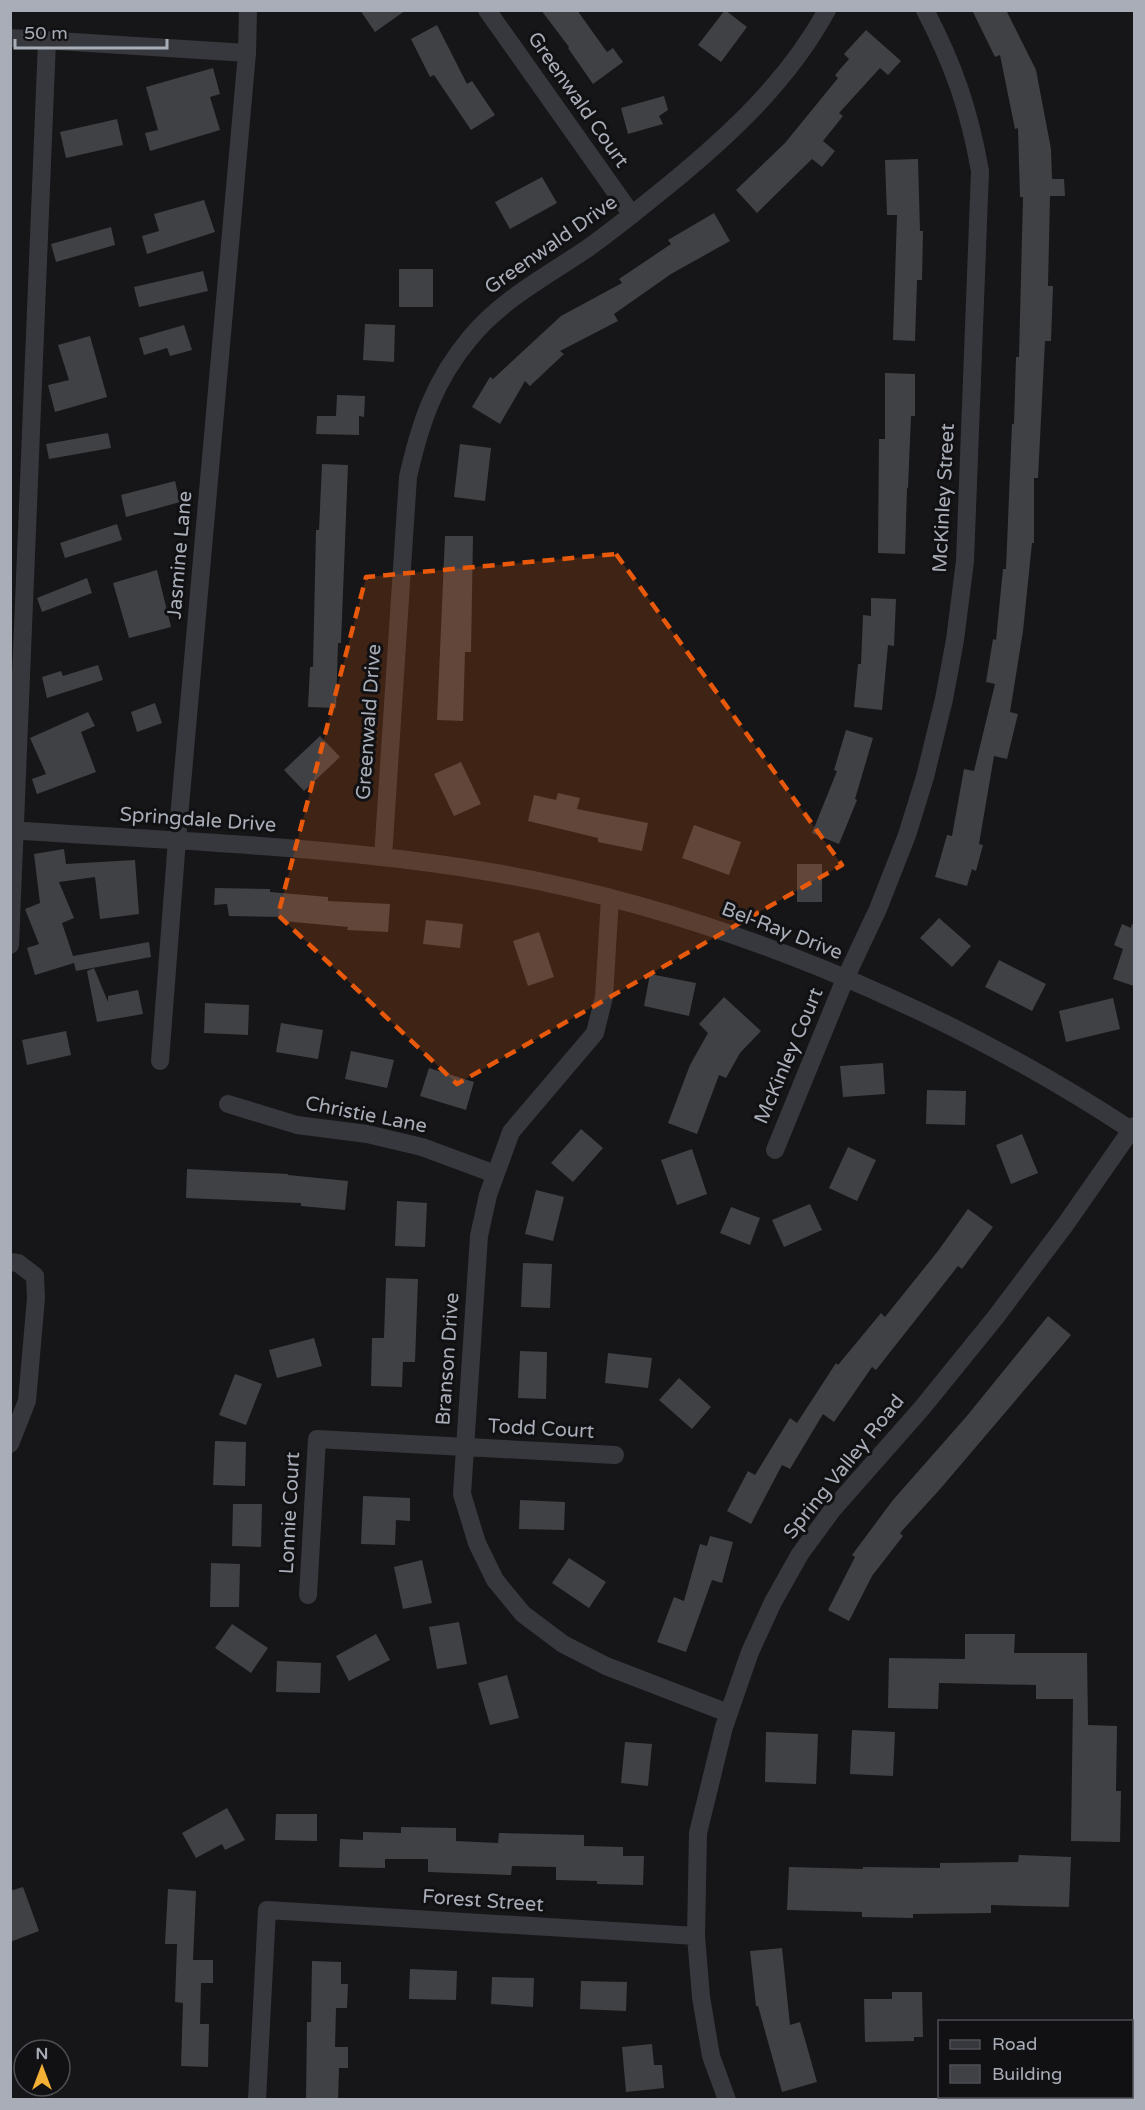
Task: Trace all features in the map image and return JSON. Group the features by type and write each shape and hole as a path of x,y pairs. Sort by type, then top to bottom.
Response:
{"street":[{"name":"Jasmine Lane","path":"160,1061 177,840 247,53 248,10"},
{"name":"Greenwald Court","path":"487,10 632,215"},
{"name":"Greenwald Drive","path":"382,857 408,477 417,435 431,399 447,369 470,338 497,310 632,215 704,157 753,111 788,70 827,10"},
{"name":"McKinley Street","path":"846,979 878,909 907,835 925,777 944,699 955,640 965,561 980,171 974,134 962,91 946,51 925,10"},
{"path":"10,38 247,53"},
{"path":"10,945 47,41"},
{"name":"Springdale Drive","path":"13,830 177,840 382,857"},
{"name":"Bel-Ray Drive","path":"382,857 478,870 610,898 721,931 846,979 935,1020 1024,1066 1134,1130"},
{"name":"Branson Drive","path":"610,898 604,997 595,1033 511,1132 495,1174 479,1236 462,1494 477,1543 495,1580 524,1614 563,1644 606,1666 728,1713"},
{"name":"McKinley Court","path":"775,1150 846,979"},
{"name":"Christie Lane","path":"228,1104 297,1125 367,1134 422,1147 495,1174"},
{"name":"Spring Valley Road","path":"727,2100 711,2056 700,1997 696,1936 698,1833 728,1713 750,1652 800,1554 833,1509 922,1408 995,1318 1134,1130"},
{"path":"10,1262 18,1263 35,1276 36,1298 27,1401 10,1444"},
{"name":"Lonnie Court","path":"308,1595 317,1439 465,1448"},
{"name":"Todd Court","path":"465,1448 615,1455"},
{"name":"Forest Street","path":"257,2100 267,1910 696,1936"}],"highlighted area":[{"path":"616,554 842,865 457,1084 278,915 366,577"}],"building":[{"path":"360,10 406,10 375,32"},
{"path":"541,10 577,10 607,52 613,48 623,62 593,84"},
{"path":"725,10 747,27 721,62 698,45"},
{"path":"972,10 1006,10 1036,70 1051,149 1052,179 1064,179 1065,196 1050,196 1048,286 1053,286 1051,341 1045,341 1038,478 1034,478 1034,543 1032,543 1023,631 1010,712 1018,714 1007,759 994,756 979,844 983,845 976,871 972,869 967,886 935,877 947,835 952,836 964,769 974,771 995,684 986,682 993,639 996,640 1003,569 1006,569 1016,357 1019,357 1023,197 1020,197 1018,128 1015,129 1000,55 995,57"},
{"path":"437,25 467,84 472,81 495,115 471,130 434,75 430,77 411,39"},
{"path":"866,30 901,61 888,75 880,68 839,113 843,116 823,141 835,151 822,167 812,159 757,213 736,190 785,143 838,78 835,75 849,59 844,54"},
{"path":"213,68 220,94 210,97 220,130 150,151 145,133 158,130 146,87"},
{"path":"664,96 668,110 659,116 663,124 628,134 621,108"},
{"path":"117,119 123,145 66,158 60,132"},
{"path":"918,159 920,231 923,231 922,280 917,280 915,341 893,340 897,215 887,215 885,160"},
{"path":"542,177 557,203 510,229 495,202"},
{"path":"204,200 215,232 147,254 142,236 159,231 154,214"},
{"path":"714,213 730,241 671,274 614,314 618,321 560,351 564,354 530,386 525,381 500,424 472,407 490,377 493,379 561,316 622,283 619,279 671,244 668,240"},
{"path":"111,227 115,245 56,262 51,244"},
{"path":"399,269 433,269 433,307 399,307"},
{"path":"203,271 208,291 139,307 134,287"},
{"path":"365,324 395,325 394,362 363,360"},
{"path":"184,325 192,350 170,356 167,348 144,355 139,338"},
{"path":"90,336 107,397 55,412 48,385 69,380 58,345"},
{"path":"885,373 915,374 915,416 911,416 905,554 878,553 879,439 885,439"},
{"path":"337,395 365,396 364,417 359,416 359,435 316,434 317,416 336,416"},
{"path":"108,433 111,448 49,459 46,444"},
{"path":"460,444 491,448 485,501 454,497"},
{"path":"322,464 348,465 336,708 308,707 310,667 313,667 316,530 319,530"},
{"path":"175,481 180,502 126,517 121,495"},
{"path":"117,524 122,540 65,558 60,543"},
{"path":"445,536 473,536 471,652 465,652 463,721 437,720"},
{"path":"157,570 171,627 129,638 113,583"},
{"path":"87,578 92,593 42,612 37,598"},
{"path":"871,598 896,599 894,646 888,645 882,710 854,707 858,664 861,664 863,615 871,616"},
{"path":"98,665 103,680 47,698 42,677 61,671 63,676"},
{"path":"155,703 162,723 137,732 131,712"},
{"path":"88,712 95,726 81,732 96,772 37,794 32,779 46,774 30,738"},
{"path":"846,730 873,738 855,799 857,800 839,844 812,833 837,771 834,770"},
{"path":"320,736 340,757 304,791 284,770"},
{"path":"461,762 481,804 454,816 434,774"},
{"path":"558,793 580,798 577,809 648,823 642,851 598,842 598,838 528,821 534,795 556,800"},
{"path":"694,825 741,842 729,875 682,858"},
{"path":"64,849 66,864 135,860 139,914 100,919 95,877 59,882 74,918 62,923 73,956 149,942 151,957 76,971 74,963 35,975 27,948 39,944 25,909 40,903 34,854"},
{"path":"797,864 822,864 822,902 797,902"},
{"path":"215,888 270,889 270,892 328,897 328,901 390,904 388,932 347,930 348,927 282,921 282,917 229,916 227,904 214,905"},
{"path":"939,918 971,946 952,967 920,938"},
{"path":"426,920 463,924 460,948 423,944"},
{"path":"1122,924 1131,928 1132,924 1134,925 1134,986 1113,979 1123,949 1114,945"},
{"path":"539,932 554,977 528,986 513,941"},
{"path":"999,960 1046,984 1032,1011 985,987"},
{"path":"94,968 108,1002 108,996 138,990 143,1014 97,1022 87,971"},
{"path":"650,974 696,983 689,1016 644,1006"},
{"path":"724,997 761,1031 740,1053 726,1078 719,1075 697,1134 668,1123 690,1065 708,1033 699,1024"},
{"path":"1113,998 1120,1029 1066,1042 1059,1011"},
{"path":"205,1003 249,1005 248,1035 204,1033"},
{"path":"281,1023 323,1030 318,1059 276,1052"},
{"path":"66,1031 71,1055 27,1065 22,1040"},
{"path":"351,1051 394,1060 387,1088 345,1079"},
{"path":"883,1063 885,1094 843,1097 840,1066"},
{"path":"429,1068 474,1082 466,1110 420,1096"},
{"path":"927,1090 966,1091 965,1125 926,1124"},
{"path":"581,1129 603,1148 573,1182 551,1163"},
{"path":"1022,1134 1038,1173 1011,1184 996,1145"},
{"path":"848,1147 876,1160 857,1201 829,1188"},
{"path":"692,1149 707,1194 677,1205 661,1160"},
{"path":"187,1169 288,1174 348,1181 345,1210 301,1206 301,1203 186,1198"},
{"path":"536,1190 564,1197 553,1241 525,1234"},
{"path":"397,1201 427,1203 425,1247 395,1246"},
{"path":"810,1204 822,1230 784,1247 772,1220"},
{"path":"731,1207 760,1218 750,1245 720,1233"},
{"path":"968,1209 993,1227 962,1269 958,1266 876,1370 872,1367 834,1422 823,1414 790,1469 782,1465 751,1524 727,1511 748,1471 755,1475 790,1418 797,1423 836,1363 838,1365 881,1313 885,1317 938,1251"},
{"path":"523,1263 552,1264 550,1308 521,1307"},
{"path":"386,1278 418,1279 415,1362 403,1362 402,1387 371,1386 372,1338 384,1338"},
{"path":"1048,1316 1071,1335 900,1533 903,1536 872,1576 849,1621 828,1610 855,1557 852,1555 893,1500 966,1417"},
{"path":"314,1338 322,1366 277,1378 269,1350"},
{"path":"520,1351 547,1352 546,1399 518,1398"},
{"path":"608,1353 652,1358 648,1388 605,1383"},
{"path":"235,1374 262,1384 246,1425 219,1415"},
{"path":"679,1378 711,1407 692,1429 659,1400"},
{"path":"215,1441 246,1442 245,1486 213,1485"},
{"path":"363,1496 410,1498 410,1521 396,1520 395,1545 361,1544"},
{"path":"520,1500 565,1502 564,1530 519,1529"},
{"path":"233,1504 262,1504 261,1547 232,1546"},
{"path":"710,1536 733,1542 722,1583 712,1580 686,1652 657,1642 674,1597 684,1601 700,1544 707,1546"},
{"path":"569,1558 606,1582 589,1608 552,1583"},
{"path":"422,1560 432,1603 403,1609 394,1567"},
{"path":"211,1563 240,1564 239,1607 210,1607"},
{"path":"459,1622 467,1664 437,1669 429,1627"},
{"path":"232,1624 268,1648 251,1673 215,1648"},
{"path":"376,1634 390,1660 349,1681 336,1656"},
{"path":"965,1634 1015,1634 1014,1653 1087,1653 1088,1725 1117,1726 1116,1791 1121,1791 1120,1842 1071,1841 1073,1699 1036,1699 1036,1685 939,1683 938,1709 888,1708 889,1658 965,1659"},
{"path":"277,1661 321,1663 320,1693 276,1692"},
{"path":"507,1675 519,1718 490,1725 478,1683"},
{"path":"852,1730 895,1732 893,1776 850,1774"},
{"path":"766,1732 818,1734 816,1784 765,1782"},
{"path":"625,1742 652,1744 648,1786 621,1783"},
{"path":"227,1808 245,1840 225,1850 222,1844 196,1858 182,1833"},
{"path":"276,1814 317,1814 317,1841 275,1840"},
{"path":"401,1827 456,1828 456,1841 498,1843 499,1833 584,1835 584,1846 623,1847 623,1856 644,1856 643,1885 556,1880 556,1867 512,1866 511,1875 428,1872 428,1859 385,1859 385,1868 339,1867 340,1839 363,1840 363,1832 401,1833"},
{"path":"1019,1855 1071,1857 1069,1907 991,1905 991,1913 913,1914 913,1918 862,1917 862,1912 787,1910 789,1867 940,1868 940,1863 1018,1862"},
{"path":"23,1887 39,1931 10,1942 10,1891"},
{"path":"168,1889 196,1891 193,1960 213,1960 213,1983 201,1983 200,2024 209,2024 208,2067 181,2066 183,2003 175,2002 177,1944 165,1944"},
{"path":"782,1948 790,2025 800,2022 817,2082 782,2092 758,2006 756,2006 750,1951"},
{"path":"312,1961 341,1962 341,1984 348,1984 347,2008 336,2008 335,2047 348,2047 348,2068 339,2068 338,2100 306,2100 307,2022 311,2022"},
{"path":"410,1969 457,1971 456,2000 409,1999"},
{"path":"492,1977 534,1978 533,2007 491,2004"},
{"path":"581,1981 627,1982 626,2011 580,2009"},
{"path":"892,1992 922,1992 923,2037 914,2037 914,2041 865,2042 864,1999 892,1999"},
{"path":"652,2044 654,2065 662,2065 664,2088 626,2092 622,2047"}]}
